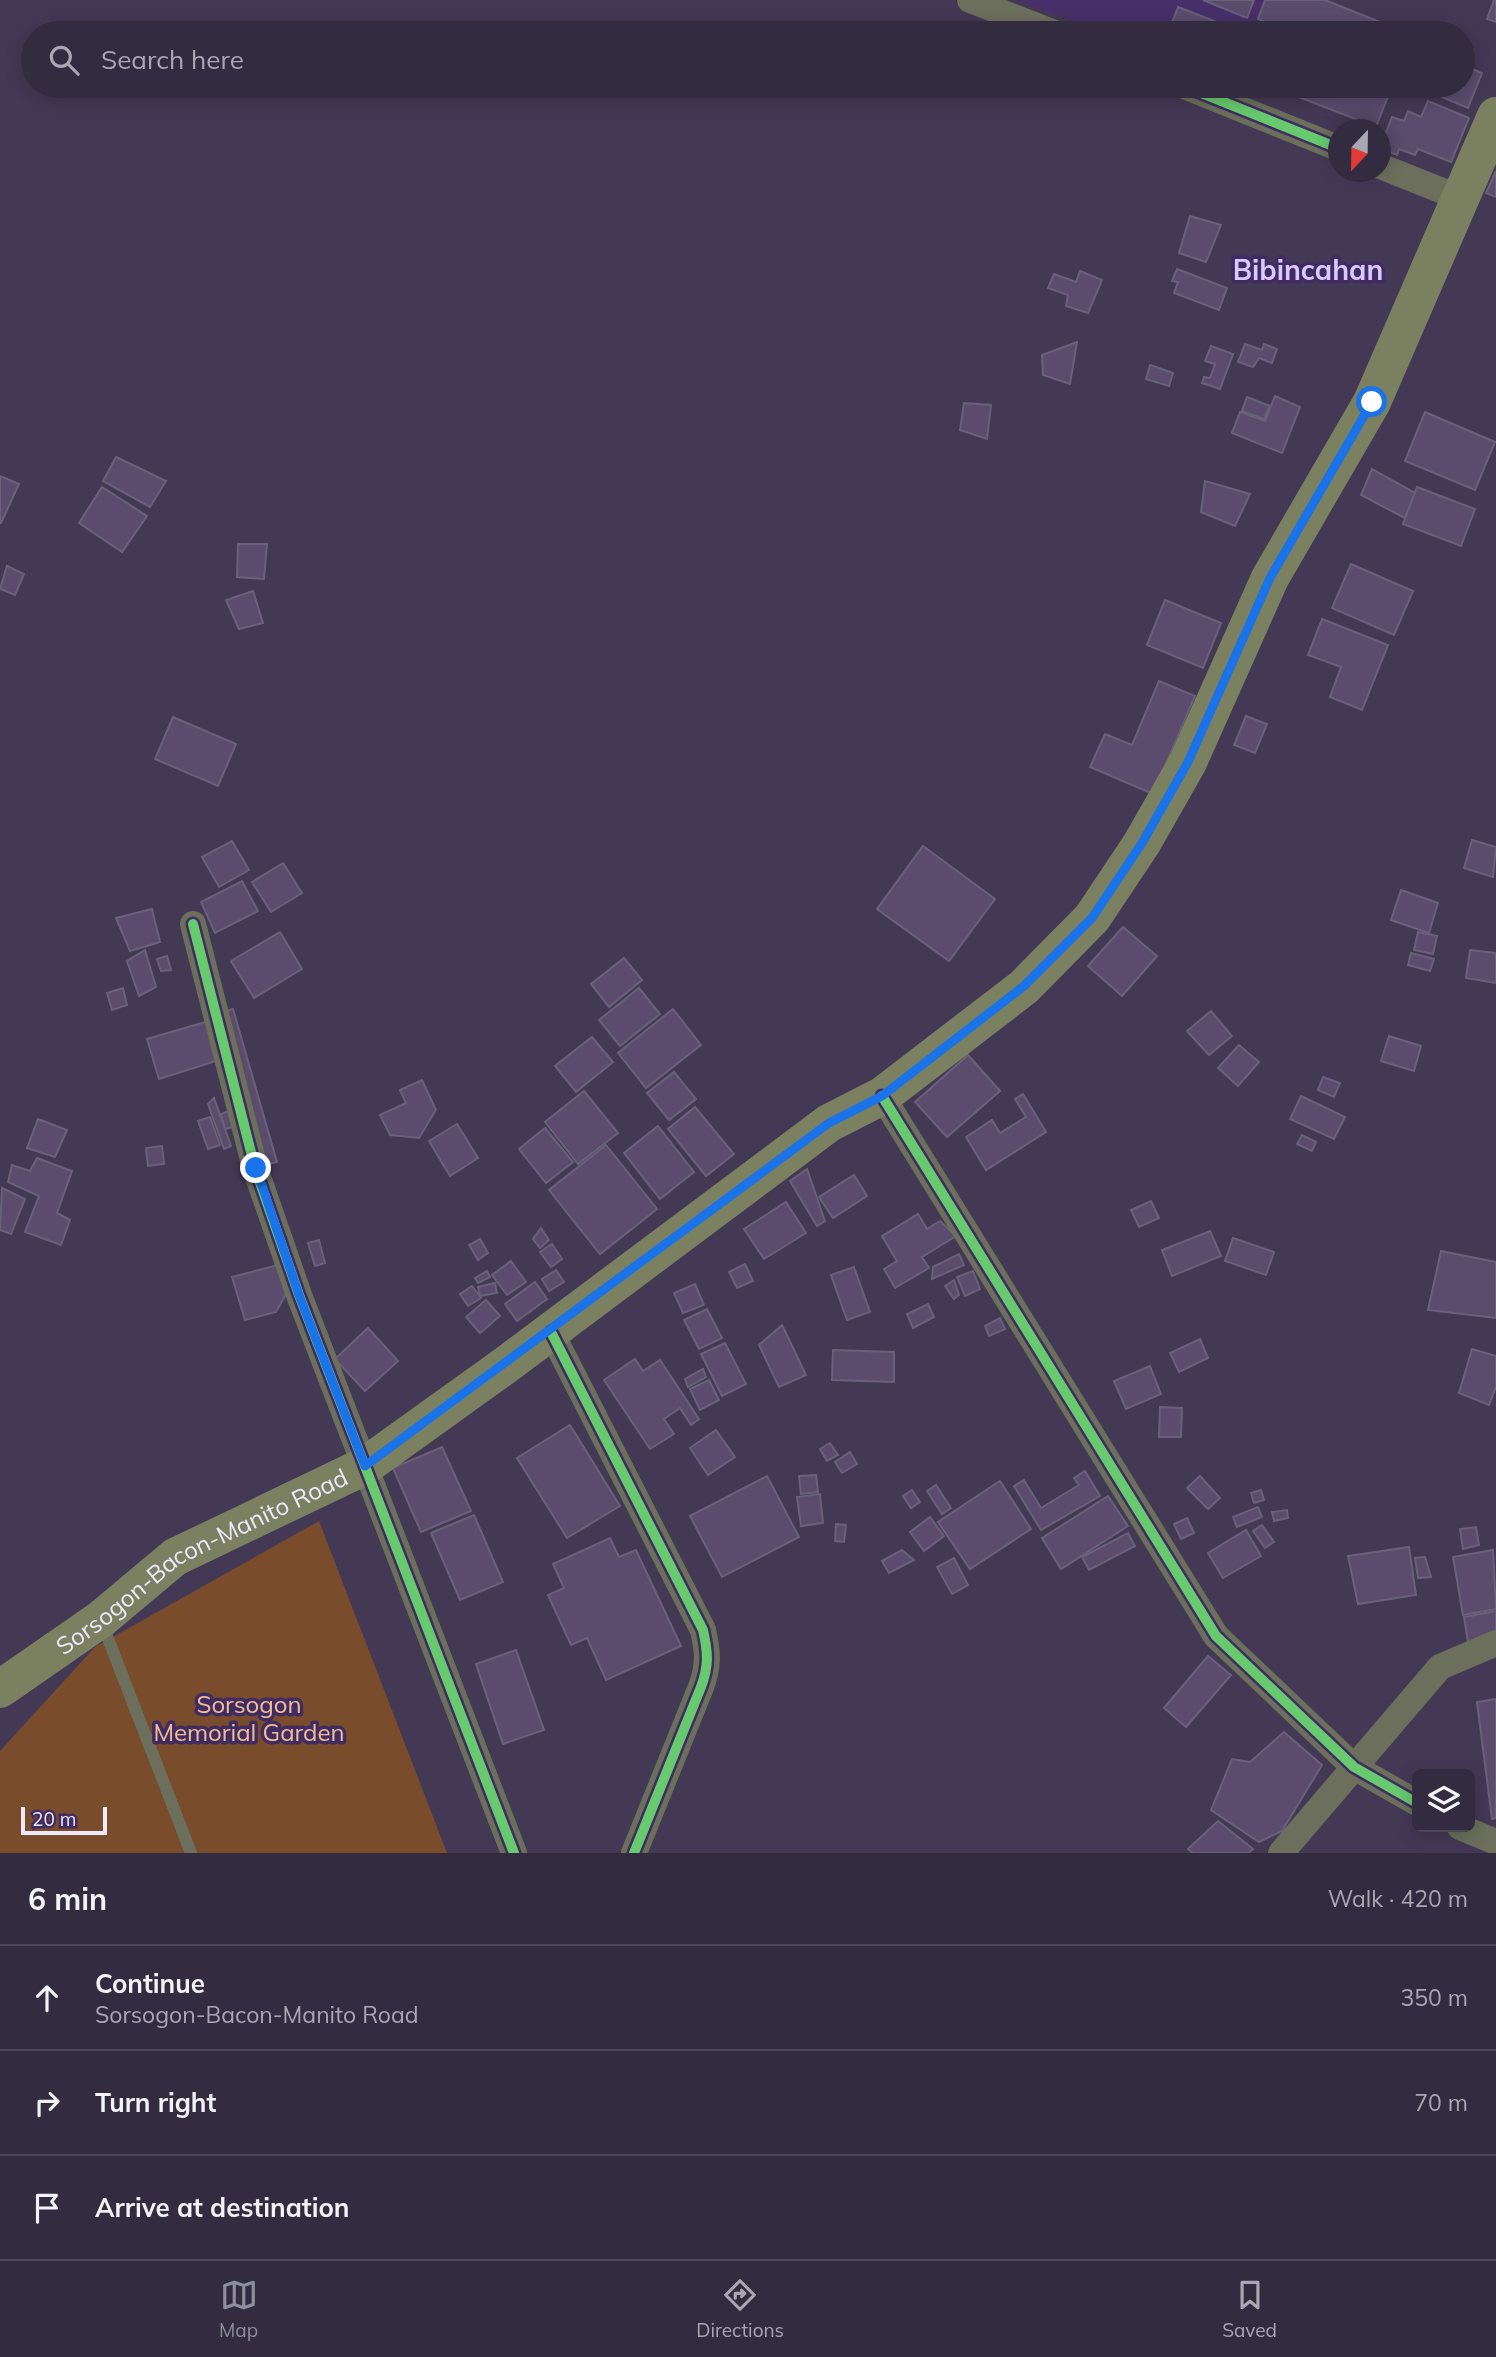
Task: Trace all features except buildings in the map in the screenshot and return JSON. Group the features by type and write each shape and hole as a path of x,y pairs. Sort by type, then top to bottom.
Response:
{"main road":[{"name":"Sorsogon-Bacon-Manito Road","path":"0,1689 101,1619 174,1557 365,1466 551,1332 829,1123 882,1096 1024,986 1092,918 1142,843 1188,762 1270,578 1372,402 1496,116"}],"street":[{"path":"981,2 1026,21"},
{"path":"1214,98 1328,144"},
{"path":"1391,170 1461,198"},
{"path":"193,925 256,1168 299,1295 514,1853"},
{"path":"882,1096 1216,1636 1354,1767 1412,1800"},
{"path":"551,1332 703,1630 709,1653 708,1670 634,1853"},
{"path":"1281,1853 1440,1667 1496,1643"},
{"path":"1472,1832 1496,1842"}],"lane":[{"path":"101,1619 191,1853"}],"shaded area":[{"path":"1019,0 1289,0 1280,21 1073,21"}],"green space":[{"name":"Sorsogon Memorial Garden","path":"319,1521 447,1853 0,1853 0,1751 95,1647"}],"cycle path":[{"path":"1214,98 1328,144"},
{"path":"193,924 255,1168 299,1295 514,1853"},
{"path":"882,1096 1216,1636 1354,1767 1412,1800"},
{"path":"551,1332 703,1630 706,1645 704,1679 634,1853"}],"district":[{"name":"Bibincahan","path":"1308,269"}],"route":[{"path":"256,1168 299,1295 365,1466 503,1367 829,1123 882,1096 1024,986 1092,918 1142,843 1188,762 1270,578 1372,402"}]}
